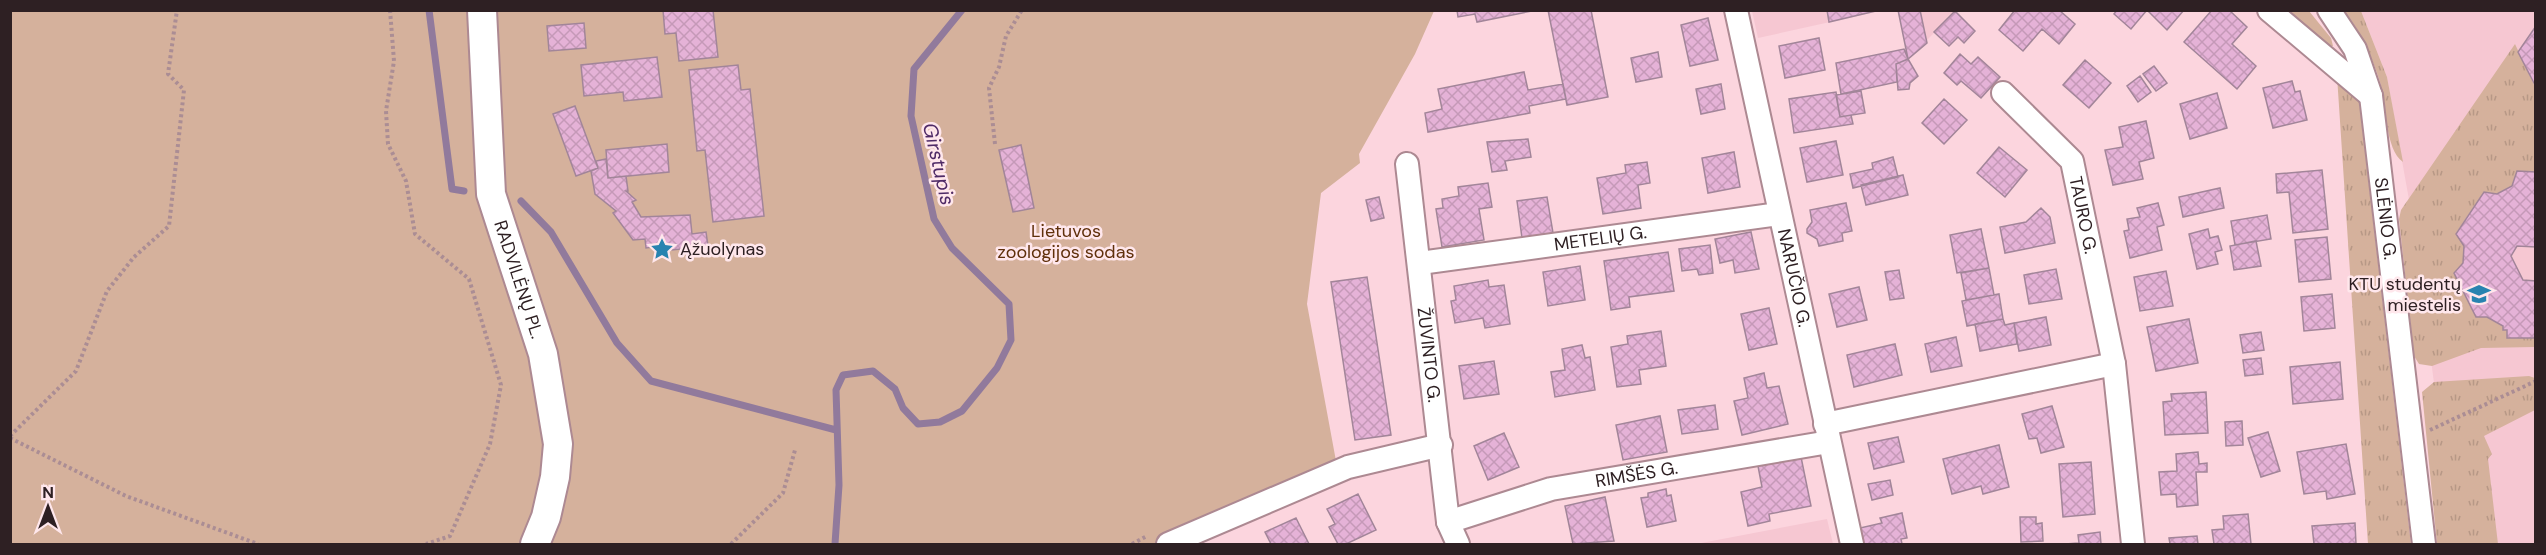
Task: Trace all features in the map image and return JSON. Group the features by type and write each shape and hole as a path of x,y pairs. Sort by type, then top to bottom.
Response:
{"street":[{"name":"RADVILĖNŲ PL.","path":"482,10 491,194 543,354 558,444 555,477 546,517 535,544"},
{"name":"NARUČIO G.","path":"1736,10 1852,544"},
{"path":"2269,10 2371,96"},
{"name":"SLĖNIO G.","path":"2329,10 2355,49 2371,96 2424,544"},
{"name":"TAURO G.","path":"2003,93 2072,161 2114,364 2133,544"},
{"name":"ŽUVINTO G.","path":"1407,164 1441,445 1448,522 1458,544"},
{"name":"METELIŲ G.","path":"1420,263 1779,214"},
{"path":"1827,433 2114,364"},
{"name":"RIMŠĖS G.","path":"1448,522 1551,489 1827,433"},
{"path":"1159,540 1348,467 1441,445"}],"path":[{"path":"177,10 168,74 184,90 170,226 134,257 107,291 76,371 10,437 126,496 258,544"},
{"path":"390,10 393,61 386,111 388,144 406,181 416,234 469,279 501,385 490,444 450,536 426,544"},
{"path":"995,144 989,88 999,67 1006,36 1022,10"},
{"path":"2412,439 2535,381"},
{"path":"731,544 783,493 795,450"},
{"path":"1132,544 1159,540"}],"shaded area":[{"path":"1752,11 1880,11 1758,38"},
{"path":"1898,11 1960,11 1955,12 1908,59"},
{"name":"KTU studentų miestelis","path":"2361,11 2535,11 2535,544 2455,544 2413,222 2387,77"},
{"path":"1827,519 1833,544 1696,544"}],"green space":[{"name":"Ąžuolynas","path":"10,11 1434,11 1415,54 1359,154 1360,163 1321,193 1307,304 1336,461 1159,544 11,544"},
{"path":"2287,11 2309,11 2331,38 2333,46 2327,46"},
{"path":"2344,11 2361,11 2387,77 2403,162 2397,156 2389,137 2382,91 2373,63 2361,36"},
{"path":"2515,44 2535,87 2535,172 2517,171 2512,186 2497,194 2484,192 2456,233 2464,246 2463,263 2454,273 2476,317 2487,317 2503,326 2503,330 2507,330 2507,338 2535,338 2535,347 2481,348 2432,366 2419,364 2414,356 2399,219 2401,210"},
{"path":"2337,76 2359,100 2411,544 2368,544"},
{"path":"2529,376 2535,378 2535,410 2484,436 2492,454 2488,459 2498,544 2437,544 2422,392 2434,382"}],"building":[{"path":"663,10 713,10 718,57 679,61 676,33 665,34"},
{"path":"1457,10 1537,10 1477,22 1475,14 1458,17"},
{"path":"1548,10 1591,10 1608,97 1567,105"},
{"path":"1827,10 1880,10 1829,22"},
{"path":"1898,10 1920,10 1927,43 1908,59"},
{"path":"2015,10 2059,10 2075,24 2059,44 2042,29 2023,51 1999,30"},
{"path":"2117,10 2147,10 2131,29 2114,14"},
{"path":"2147,10 2184,10 2167,30"},
{"path":"2212,10 2229,10 2247,27 2232,44 2256,66 2237,89 2184,42"},
{"path":"1955,11 1975,31 1964,43 1958,37 1949,46 1934,32"},
{"path":"1708,18 1718,60 1690,66 1681,25"},
{"path":"584,23 586,48 549,51 547,26"},
{"path":"2536,26 2536,87 2518,52"},
{"path":"1819,38 1825,70 1785,78 1779,46"},
{"path":"1904,49 1908,59 1896,64 1897,82 1841,94 1836,63"},
{"path":"1658,52 1662,77 1636,82 1631,58"},
{"path":"1960,54 1971,64 1978,57 2000,77 1981,98 1961,81 1957,85 1944,73"},
{"path":"657,57 662,97 624,101 623,92 584,96 581,65"},
{"path":"1908,59 1918,76 1910,83 1909,89 1898,90 1896,64"},
{"path":"2085,60 2111,83 2089,108 2063,85"},
{"path":"738,65 741,90 750,89 764,216 713,222 705,150 697,151 689,70"},
{"path":"2154,66 2167,83 2156,91 2143,74"},
{"path":"1524,72 1528,90 1563,84 1566,99 1529,106 1530,113 1428,132 1425,113 1442,109 1438,89"},
{"path":"2140,76 2151,92 2138,102 2127,86"},
{"path":"2292,81 2295,92 2300,91 2307,120 2273,128 2263,88"},
{"path":"1721,84 1725,109 1701,114 1696,89"},
{"path":"1861,91 1865,113 1840,117 1836,95"},
{"path":"1836,92 1840,117 1851,115 1853,124 1794,133 1789,99"},
{"path":"2217,93 2227,128 2190,139 2180,104"},
{"path":"1944,99 1967,120 1944,144 1922,123"},
{"path":"575,106 598,168 576,176 553,114"},
{"path":"2146,121 2154,158 2139,162 2143,179 2113,185 2105,150 2123,147 2119,127"},
{"path":"1528,139 1531,157 1505,161 1507,170 1492,172 1487,142"},
{"path":"1836,141 1843,175 1807,182 1800,148"},
{"path":"667,144 669,172 608,178 606,150"},
{"path":"1021,145 1034,208 1013,212 999,150"},
{"path":"1999,147 2027,170 2005,197 1977,173"},
{"path":"1734,152 1740,187 1708,193 1702,158"},
{"path":"1893,157 1898,177 1853,188 1850,174 1873,169 1872,163"},
{"path":"606,159 608,178 626,176 628,191 626,191 636,200 632,202 641,217 690,215 692,234 706,232 708,246 672,250 671,245 646,248 645,239 633,240 613,213 616,211 595,194 591,171 598,168 596,161"},
{"path":"1647,162 1650,183 1638,185 1641,208 1603,214 1597,178 1626,173 1625,165"},
{"path":"2322,170 2328,229 2293,233 2289,192 2277,193 2276,174"},
{"path":"2517,171 2536,172 2536,247 2517,246 2511,256 2523,280 2536,281 2536,338 2507,338 2507,330 2503,330 2503,326 2487,317 2476,317 2454,273 2463,263 2464,246 2456,234 2484,192 2497,194 2512,186"},
{"path":"1903,175 1908,195 1866,205 1861,185"},
{"path":"1488,183 1492,207 1479,209 1484,240 1442,247 1436,209 1443,208 1442,199 1459,196 1458,187"},
{"path":"2220,188 2224,208 2183,217 2179,197"},
{"path":"1379,197 1384,218 1371,221 1366,200"},
{"path":"1547,197 1553,233 1522,238 1517,201"},
{"path":"1846,203 1852,231 1842,233 1843,241 1819,246 1817,239 1807,233 1812,222 1810,210"},
{"path":"2158,203 2164,225 2157,227 2162,250 2130,258 2124,231 2129,230 2127,219 2140,217 2137,208"},
{"path":"2041,208 2050,217 2055,243 2005,253 2000,227 2026,222"},
{"path":"2267,215 2271,239 2235,245 2231,221"},
{"path":"1981,229 1989,268 1957,273 1950,235"},
{"path":"2208,229 2210,238 2218,236 2222,250 2215,252 2218,264 2197,269 2189,234"},
{"path":"1751,232 1759,269 1735,273 1733,260 1720,263 1715,239"},
{"path":"2327,237 2331,279 2299,282 2295,240"},
{"path":"2256,241 2261,266 2234,270 2230,246"},
{"path":"1710,245 1713,273 1699,275 1697,269 1682,271 1679,249"},
{"path":"1668,252 1674,291 1629,297 1630,307 1611,310 1604,261"},
{"path":"1580,266 1585,300 1548,306 1543,272"},
{"path":"1989,268 1994,295 1966,300 1961,273"},
{"path":"2056,269 2062,299 2029,304 2024,275"},
{"path":"1899,270 1904,298 1890,300 1885,272"},
{"path":"2166,271 2173,306 2140,311 2134,277"},
{"path":"1367,277 1391,435 1355,440 1331,282"},
{"path":"1488,280 1489,287 1504,285 1510,324 1485,328 1483,318 1455,323 1451,301 1456,300 1454,286"},
{"path":"1859,287 1867,320 1837,327 1829,294"},
{"path":"1999,294 2003,319 1967,326 1962,301"},
{"path":"2332,294 2335,328 2304,331 2301,297"},
{"path":"1769,308 1777,344 1749,350 1741,314"},
{"path":"2046,317 2051,345 2019,351 2014,323"},
{"path":"2003,319 2005,325 2014,323 2017,344 1980,351 1975,324"},
{"path":"2189,319 2198,363 2156,371 2147,327"},
{"path":"1661,331 1666,366 1639,370 1641,384 1617,387 1611,347 1628,344 1627,336"},
{"path":"2261,332 2264,350 2243,353 2240,335"},
{"path":"1956,337 1962,366 1931,372 1925,344"},
{"path":"1895,344 1902,375 1854,387 1847,355"},
{"path":"1582,345 1585,358 1590,357 1595,390 1555,397 1551,372 1565,370 1562,349"},
{"path":"2261,358 2263,374 2245,376 2243,360"},
{"path":"1494,361 1499,394 1464,399 1459,366"},
{"path":"2340,362 2343,399 2293,404 2290,367"},
{"path":"1764,373 1767,388 1779,386 1788,424 1742,435 1734,401 1748,398 1744,378"},
{"path":"2206,392 2208,433 2165,435 2163,402 2172,401 2171,394"},
{"path":"1715,405 1718,429 1682,434 1678,410"},
{"path":"2052,406 2064,447 2041,453 2037,438 2029,439 2022,414"},
{"path":"1660,416 1667,452 1623,460 1616,425"},
{"path":"2242,421 2243,445 2226,446 2225,422"},
{"path":"2268,432 2280,471 2261,477 2248,438"},
{"path":"1504,433 1519,467 1488,480 1474,446"},
{"path":"1898,437 1904,462 1874,469 1868,443"},
{"path":"2346,444 2355,494 2327,499 2326,491 2304,494 2297,452"},
{"path":"1999,445 2009,487 1983,494 1981,486 1952,494 1943,459"},
{"path":"2198,452 2199,464 2207,463 2207,472 2196,472 2198,505 2177,507 2176,494 2161,495 2159,472 2177,471 2176,454"},
{"path":"1801,457 1811,506 1769,514 1770,521 1748,526 1741,492 1762,487 1758,466"},
{"path":"2091,462 2095,514 2063,517 2059,464"},
{"path":"1890,480 1893,495 1872,500 1868,484"},
{"path":"1666,489 1667,496 1671,495 1676,521 1647,527 1641,498 1648,497 1648,493"},
{"path":"1358,494 1376,530 1346,544 1338,544 1329,527 1335,524 1327,509"},
{"path":"1605,497 1614,541 1573,544 1565,506"},
{"path":"1902,513 1907,538 1901,539 1902,544 1864,544 1860,528 1882,523 1880,518"},
{"path":"2248,514 2251,544 2214,544 2212,530 2224,529 2223,516"},
{"path":"2020,517 2036,517 2036,524 2042,523 2043,541 2021,542"},
{"path":"1296,518 1309,544 1271,544 1265,532"},
{"path":"2355,523 2356,544 2314,544 2312,526"},
{"path":"2100,532 2101,544 2065,544 2079,543 2078,535"},
{"path":"2197,536 2198,544 2170,544 2169,538"}],"waterway":[{"path":"429,10 452,189 464,191"},
{"name":"Girstupis","path":"835,544 839,485 836,390 843,375 873,371 895,389 903,408 918,424 940,422 962,411 997,368 1011,340 1009,304 952,248 934,219 911,116 914,69 962,10"},
{"path":"521,201 551,232 617,343 651,381 836,430"}],"place":[{"name":"Ąžuolynas","path":"662,249"},
{"name":"KTU studentų miestelis","path":"2479,294"}],"park label":[{"name":"Lietuvos zoologijos sodas","path":"1066,241"}]}
